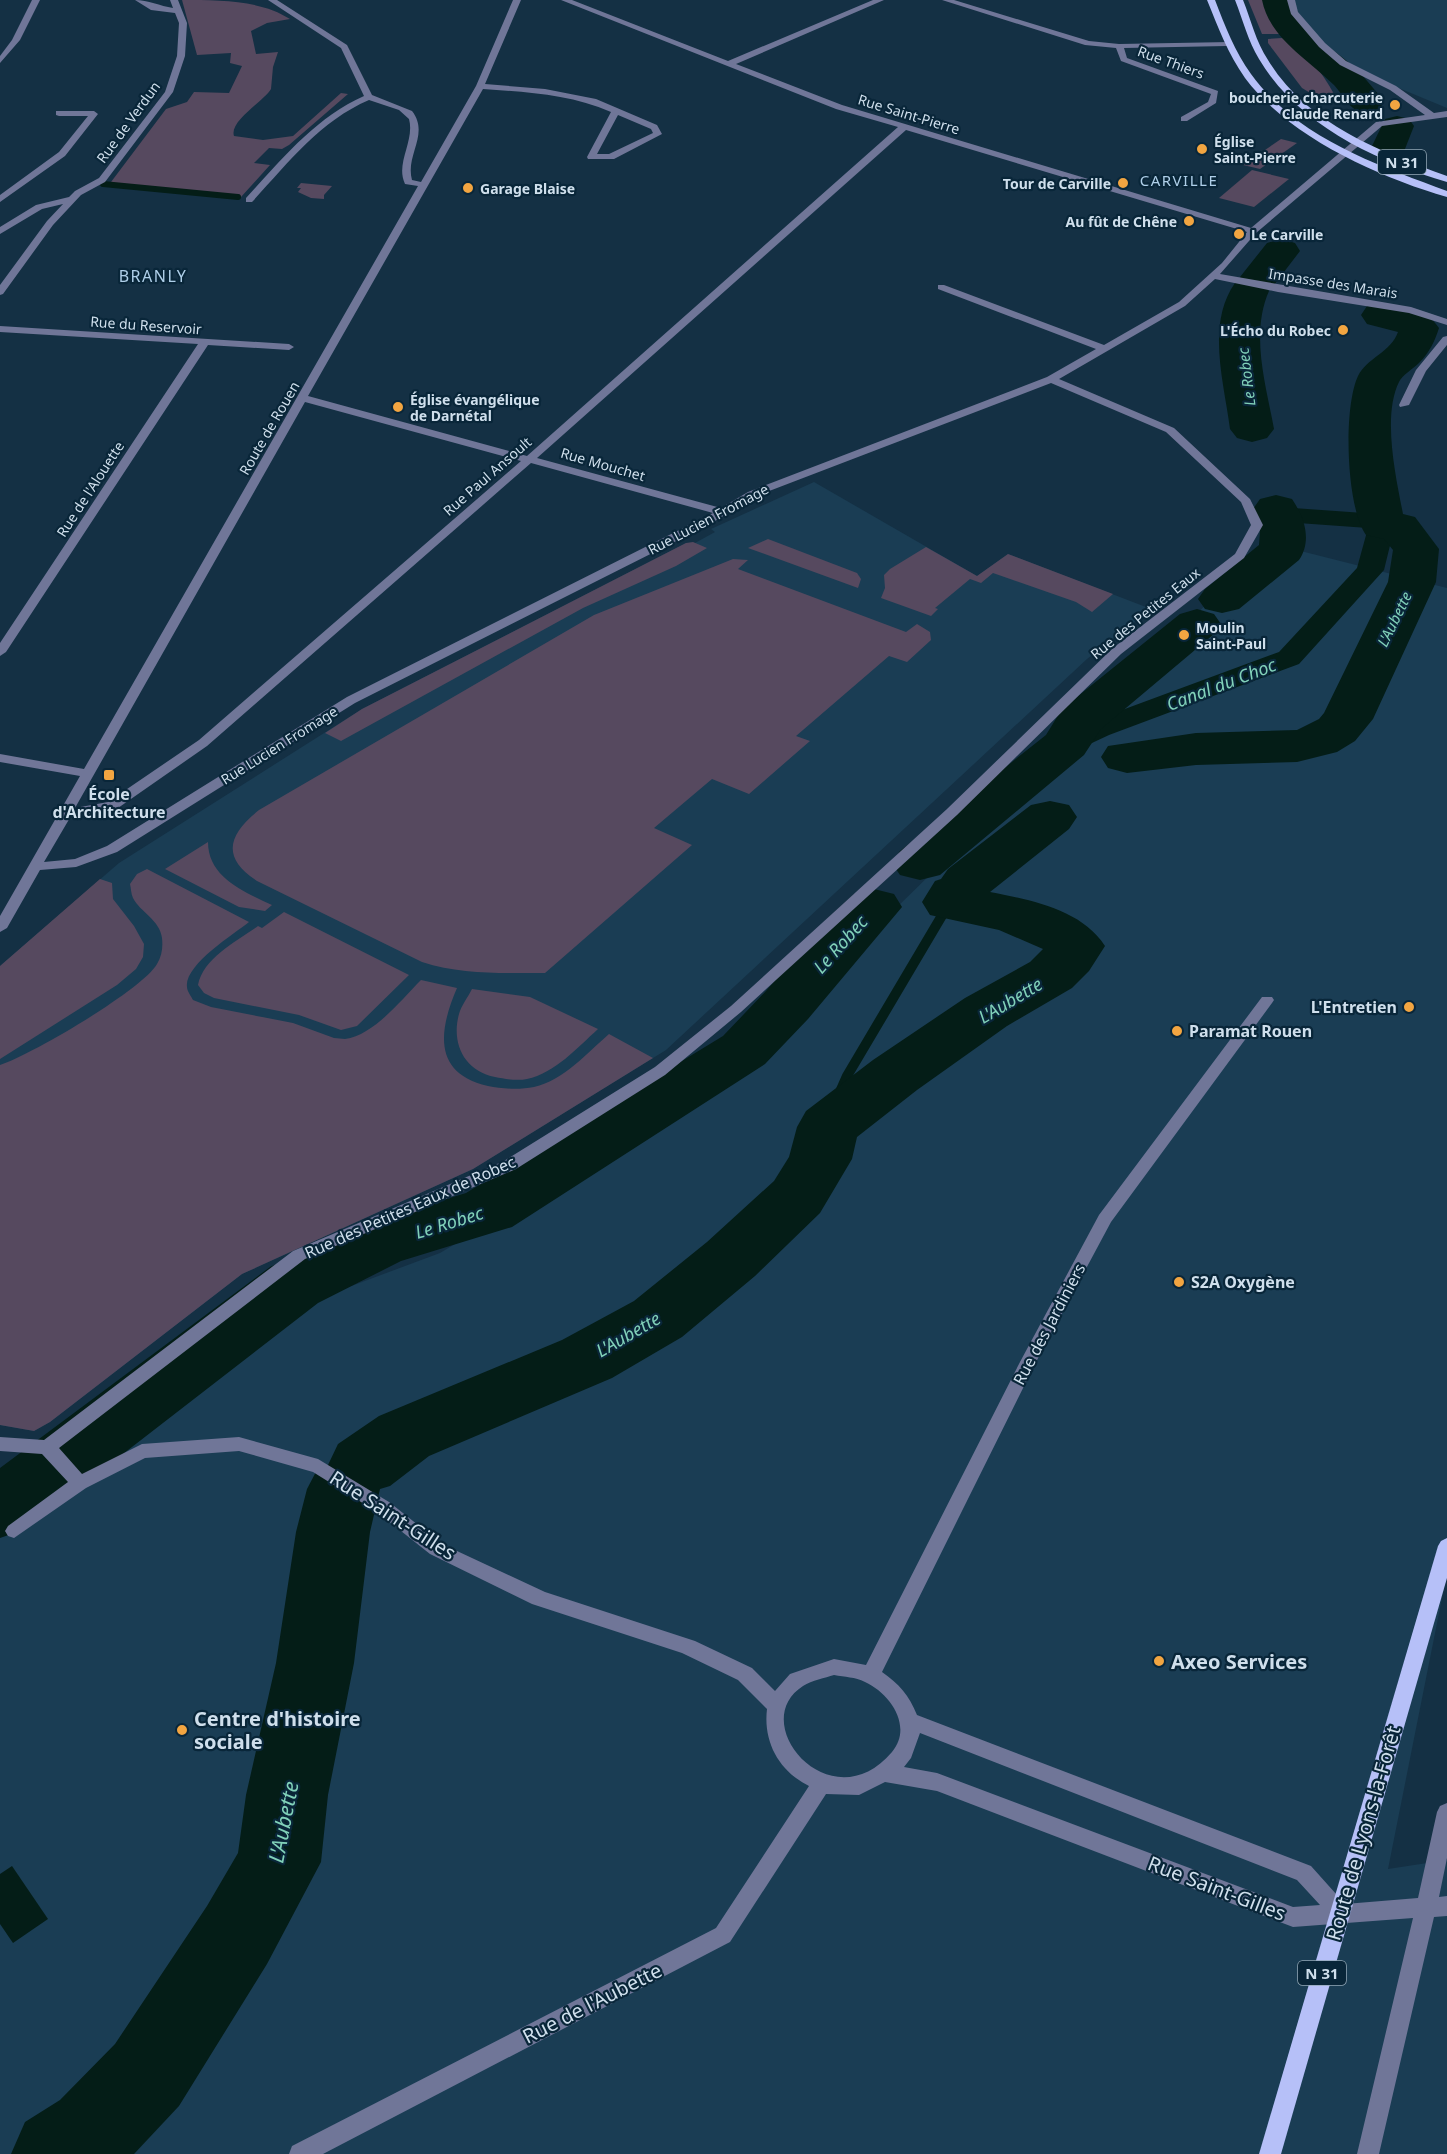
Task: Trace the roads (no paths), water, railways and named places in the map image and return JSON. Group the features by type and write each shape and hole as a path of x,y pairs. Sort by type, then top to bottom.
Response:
{"main road":[{"name":"N 31","path":"1211,0 1227,44 1262,96 1293,123 1344,154 1447,194"},
{"name":"N 31","path":"1239,0 1271,72 1306,110 1357,144 1447,179"},
{"path":"1227,44 1258,45"},
{"name":"Route de Lyons-la-Forêt","path":"1270,2154 1447,1546"}],"street":[{"path":"0,61 16,40 36,0"},
{"path":"139,0 154,8 179,11"},
{"name":"Rue de Verdun","path":"0,292 50,223 78,193 102,180 169,92 181,56 183,23 174,0"},
{"path":"272,0 344,48 369,97"},
{"name":"Route de Rouen","path":"0,928 38,866 88,774 425,185 480,86 517,0"},
{"name":"Rue Saint-Pierre","path":"565,0 839,107 1253,231"},
{"path":"728,64 880,0"},
{"path":"946,0 1066,38 1119,46 1227,44"},
{"path":"1292,0 1294,12 1322,45 1343,63 1393,88 1432,116"},
{"name":"Rue Thiers","path":"1119,46 1124,59 1215,93 1212,103 1184,119"},
{"path":"480,86 564,94 596,102 654,128 658,134 611,157 591,157 615,111"},
{"path":"249,200 317,130 345,108 369,97 402,108 416,118 418,126 404,171 408,183 425,185"},
{"path":"0,199 62,154 94,114 59,113"},
{"name":"Rue Lucien Fromage","path":"38,866 56,867 78,864 112,849 351,700 771,486 1051,379 1182,304 1214,276 1253,231 1382,122 1447,114"},
{"name":"Rue Paul Ansoult","path":"68,812 89,811 113,805 202,743 530,459 905,126"},
{"path":"0,231 39,207 72,199"},
{"name":"Impasse des Marais","path":"1214,276 1278,289 1411,310 1447,322"},
{"path":"941,287 1106,349"},
{"name":"Rue du Reservoir","path":"0,329 289,347"},
{"path":"1404,405 1421,370 1447,339"},
{"name":"Rue de l'Alouette","path":"0,652 205,342"},
{"name":"Rue des Petites Eaux","path":"830,922 952,812 1117,651 1240,556 1257,525 1246,501 1170,430 1051,379"},
{"name":"Rue Mouchet","path":"303,398 722,512"},
{"path":"0,758 88,774"},
{"name":"Rue des Petites Eaux de Robec","path":"49,1450 299,1255 510,1165 660,1071 736,1008 830,922"},
{"name":"Rue des Jardiniers","path":"871,1674 1028,1362 1105,1220 1267,1000"},
{"path":"0,1444 49,1450 78,1480 14,1531"},
{"name":"Rue Saint-Gilles","path":"78,1480 142,1452 239,1444 318,1466 383,1507 436,1549 539,1598 707,1656 745,1674 777,1706"},
{"path":"847,1667 871,1674 893,1689 900,1698 909,1720 907,1744 895,1764 886,1773 863,1784 850,1786 822,1783 799,1771 782,1753 774,1730 777,1706 789,1687 809,1673 821,1669 847,1667"},
{"path":"909,1720 1304,1873 1339,1912"},
{"name":"Rue Saint-Gilles","path":"886,1773 937,1782 1293,1917 1447,1906"},
{"name":"Rue de l'Aubette","path":"300,2154 723,1935 822,1783"},
{"path":"1368,2154 1447,1812"}],"waterway":[{"name":"Le Robec","path":"1278,0 1280,11 1294,32 1345,77 1367,102"},
{"name":"Le Robec","path":"1390,146 1397,126"},
{"path":"103,184 238,197"},
{"name":"Le Robec","path":"1260,277 1281,251"},
{"name":"Le Robec","path":"1249,291 1243,304 1240,338 1252,429"},
{"name":"L'Aubette","path":"1127,757 1196,749 1297,746 1319,741 1337,730 1347,719 1412,582 1416,549 1399,527 1382,525 1371,462 1371,411 1379,377 1405,354 1415,341 1419,328 1407,320 1381,315"},
{"name":"Le Robec","path":"1222,599 1282,550 1283,532 1276,509"},
{"path":"1279,515 1382,521"},
{"name":"Canal du Choc","path":"1066,744 1098,729 1289,658 1370,570 1382,525"},
{"name":"Le Robec","path":"920,863 1066,744 1080,720 1197,624"},
{"name":"L'Aubette","path":"968,881 1050,817"},
{"name":"L'Aubette","path":"364,1465 404,1436 587,1359 658,1319 731,1259 797,1197 820,1159 828,1127 895,1075 986,1012 1051,975 1076,946 1063,936 1033,921 950,902 955,893"},
{"name":"L'Aubette","path":"828,1127 832,1110 847,1076 950,902"},
{"name":"Le Robec","path":"0,1508 294,1285 378,1244 489,1210 744,1050 787,1005 850,929 874,907"},
{"name":"L'Aubette","path":"57,2154 92,2132 147,2075 237,1935 279,1862 287,1795 315,1663 333,1532 344,1489"}],"place":[{"name":"boucherie charcuterie Claude Renard","path":"1395,105"},
{"name":"Église Saint-Pierre","path":"1202,149"},
{"name":"Tour de Carville","path":"1123,183"},
{"name":"Garage Blaise","path":"468,188"},
{"name":"Au fût de Chêne","path":"1189,221"},
{"name":"Le Carville","path":"1239,234"},
{"name":"L'Écho du Robec","path":"1343,330"},
{"name":"Église évangélique de Darnétal","path":"398,407"},
{"name":"Moulin Saint-Paul","path":"1184,635"},
{"name":"École d'Architecture","path":"109,775"},
{"name":"L'Entretien","path":"1409,1007"},
{"name":"Paramat Rouen","path":"1177,1031"},
{"name":"S2A Oxygène","path":"1179,1282"},
{"name":"Axeo Services","path":"1159,1661"},
{"name":"Centre d'histoire sociale","path":"182,1730"}],"district":[{"name":"CARVILLE","path":"1179,180"},
{"name":"BRANLY","path":"153,276"}]}
